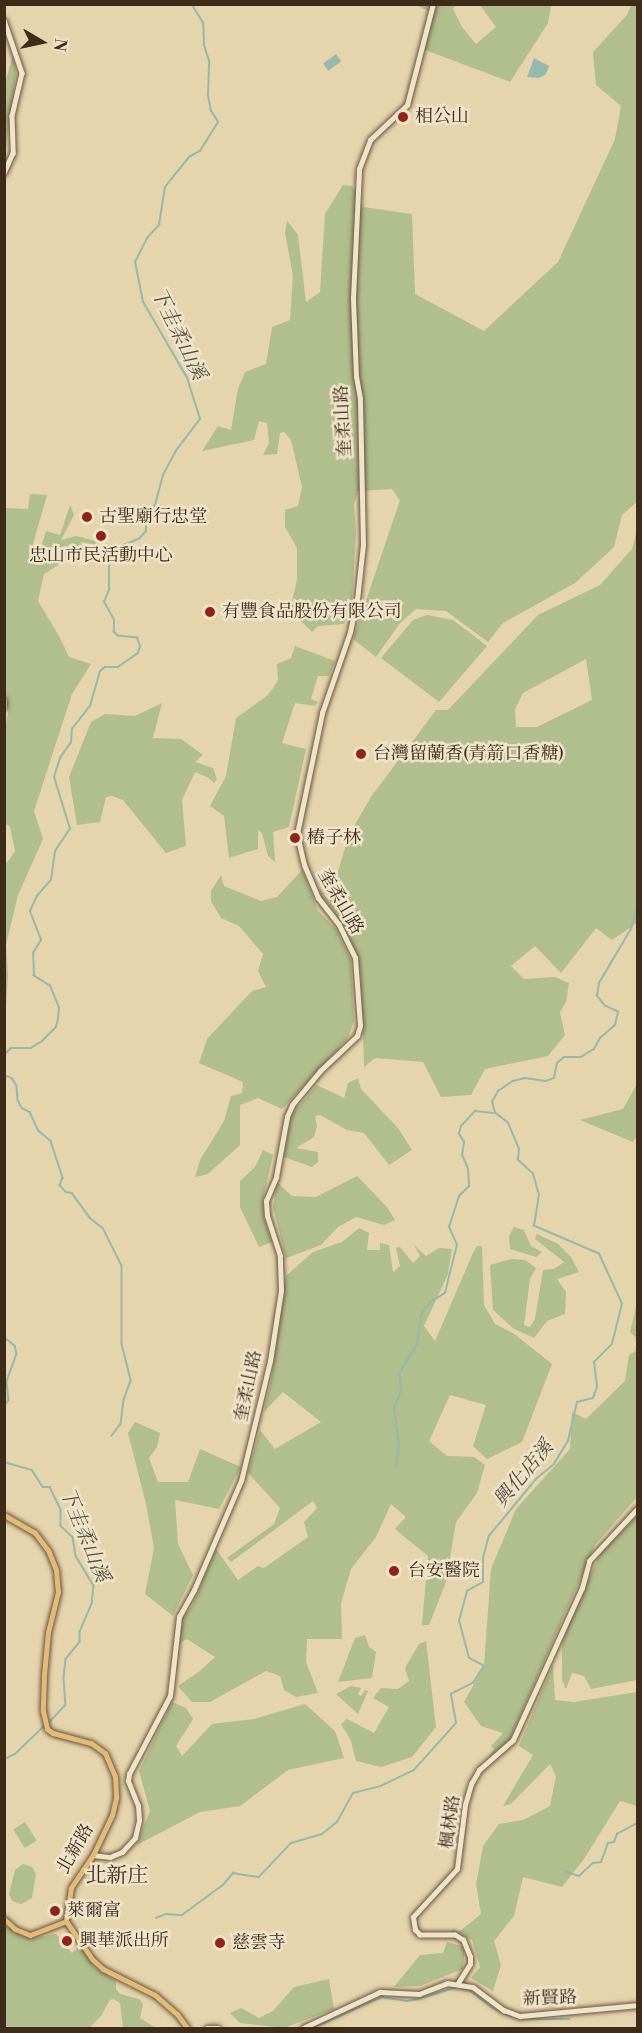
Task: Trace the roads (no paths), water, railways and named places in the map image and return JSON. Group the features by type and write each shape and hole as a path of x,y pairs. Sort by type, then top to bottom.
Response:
{"main road":[{"name":"北新路","path":"4,1515 35,1533 48,1550 56,1570 58,1592 46,1648 44,1719 47,1729 53,1733 91,1743 105,1754 111,1764 116,1798 112,1815 93,1855 70,1888 66,1921"},
{"path":"4,1919 15,1929 30,1935 66,1921 92,1959 104,1969 155,1995 177,2014 187,2028"}],"street":[{"name":"奎柔山路","path":"93,1855 110,1857 122,1852 135,1838 139,1820 138,1806 128,1781 129,1774 170,1696 179,1617 194,1590 241,1481 270,1361 281,1291 280,1256 267,1216 266,1201 276,1177 287,1117 292,1105 320,1071 357,1036 360,1026 355,958 339,925 318,898 304,865 297,834 322,713 352,622 363,545 360,399 356,377 353,298 358,169 370,141 407,105 433,4"},
{"path":"4,20 22,73 12,117 13,153 4,173"},
{"path":"4,700 4,706"},
{"name":"楓林路","path":"458,1983 470,1964 470,1957 463,1940 455,1935 420,1935 415,1930 413,1917 457,1869 465,1805 471,1784 479,1770 513,1740 582,1588 589,1561 638,1508"},
{"path":"303,2028 381,1992 419,1994 447,1983 458,1983"},
{"name":"新賢路","path":"458,1983 473,1987 504,2010 520,2016 638,2005"},
{"path":"207,2028 219,2028"}],"water":[{"path":"336,54 341,61 328,71 323,63"},
{"path":"534,58 549,66 546,74 539,78 527,77"}],"waterway":[{"name":"下圭柔山溪","path":"4,1055 11,1048 31,1048 42,1041 56,1027 58,1019 59,1008 50,986 34,976 33,953 41,940 30,911 37,896 51,880 55,851 70,829 54,777 60,758 71,742 72,729 90,706 100,671 105,667 118,667 138,653 140,646 137,638 118,636 114,632 114,620 104,602 109,590 109,555 117,548 140,538 146,531 146,521 155,505 163,475 175,452 200,419 187,378 143,302 135,262 147,238 159,225 165,187 189,157 200,151 218,122 211,111 208,95 209,61 204,46 203,23 191,4"},
{"name":"興化店溪","path":"156,1918 166,1914 182,1915 223,1885 233,1873 259,1877 291,1843 322,1834 337,1822 353,1793 381,1786 414,1770 456,1723 451,1694 473,1683 484,1666 469,1658 459,1621 467,1591 483,1582 483,1558 489,1536 537,1478 554,1464 568,1441 577,1402 593,1398 597,1387 594,1362 612,1344 622,1304 599,1254 534,1226 539,1195 533,1174 518,1160 519,1149 508,1123 495,1113 492,1102 498,1091 513,1081 525,1078 546,1081 554,1078 557,1063 564,1057 581,1057 594,1049 600,1038 615,1025 618,1012 605,1006 597,996 599,983 631,929 638,902"},
{"path":"4,1075 12,1078 17,1086 18,1100 22,1108 30,1112 39,1131 51,1141 63,1178 60,1185 66,1192 72,1193 90,1218 103,1228 122,1266 122,1344 131,1381 124,1400 121,1424 112,1436"},
{"path":"396,1468 399,1445 394,1408 401,1391 400,1372 417,1345 421,1315 429,1303 445,1293 457,1245 449,1227 459,1196 469,1186 468,1169 462,1155 464,1142 459,1134 461,1126 475,1111 493,1113"},
{"name":"下圭柔山溪","path":"4,1337 15,1346 17,1354 7,1382 9,1400 4,1407"},
{"name":"下圭柔山溪","path":"4,1462 32,1470 43,1487 50,1487 61,1510 61,1526 73,1537 76,1556 94,1586 92,1604 80,1632 80,1642 66,1659 64,1678 66,1705 49,1723"},
{"name":"下圭柔山溪","path":"4,1759 15,1754 45,1725"},
{"path":"565,1871 579,1876 593,1863 601,1862 608,1843 614,1842 617,1834 638,1823"},
{"path":"313,2028 382,1997 407,2001 458,1987 471,1991 493,2008 508,2015 523,2019 569,2019"}],"place":[{"name":"相公山","path":"403,117"},
{"name":"古聖廟行忠堂","path":"87,517"},
{"name":"忠山市民活動中心","path":"101,536"},
{"name":"有豐食品股份有限公司","path":"210,612"},
{"name":"台灣留蘭香(青箭口香糖)","path":"361,754"},
{"name":"樁子林","path":"295,838"},
{"name":"台安醫院","path":"394,1571"},
{"name":"萊爾富","path":"55,1911"},
{"name":"興華派出所","path":"67,1941"},
{"name":"慈雲寺","path":"220,1943"}],"district":[{"name":"北新庄","path":"117,1876"}]}
